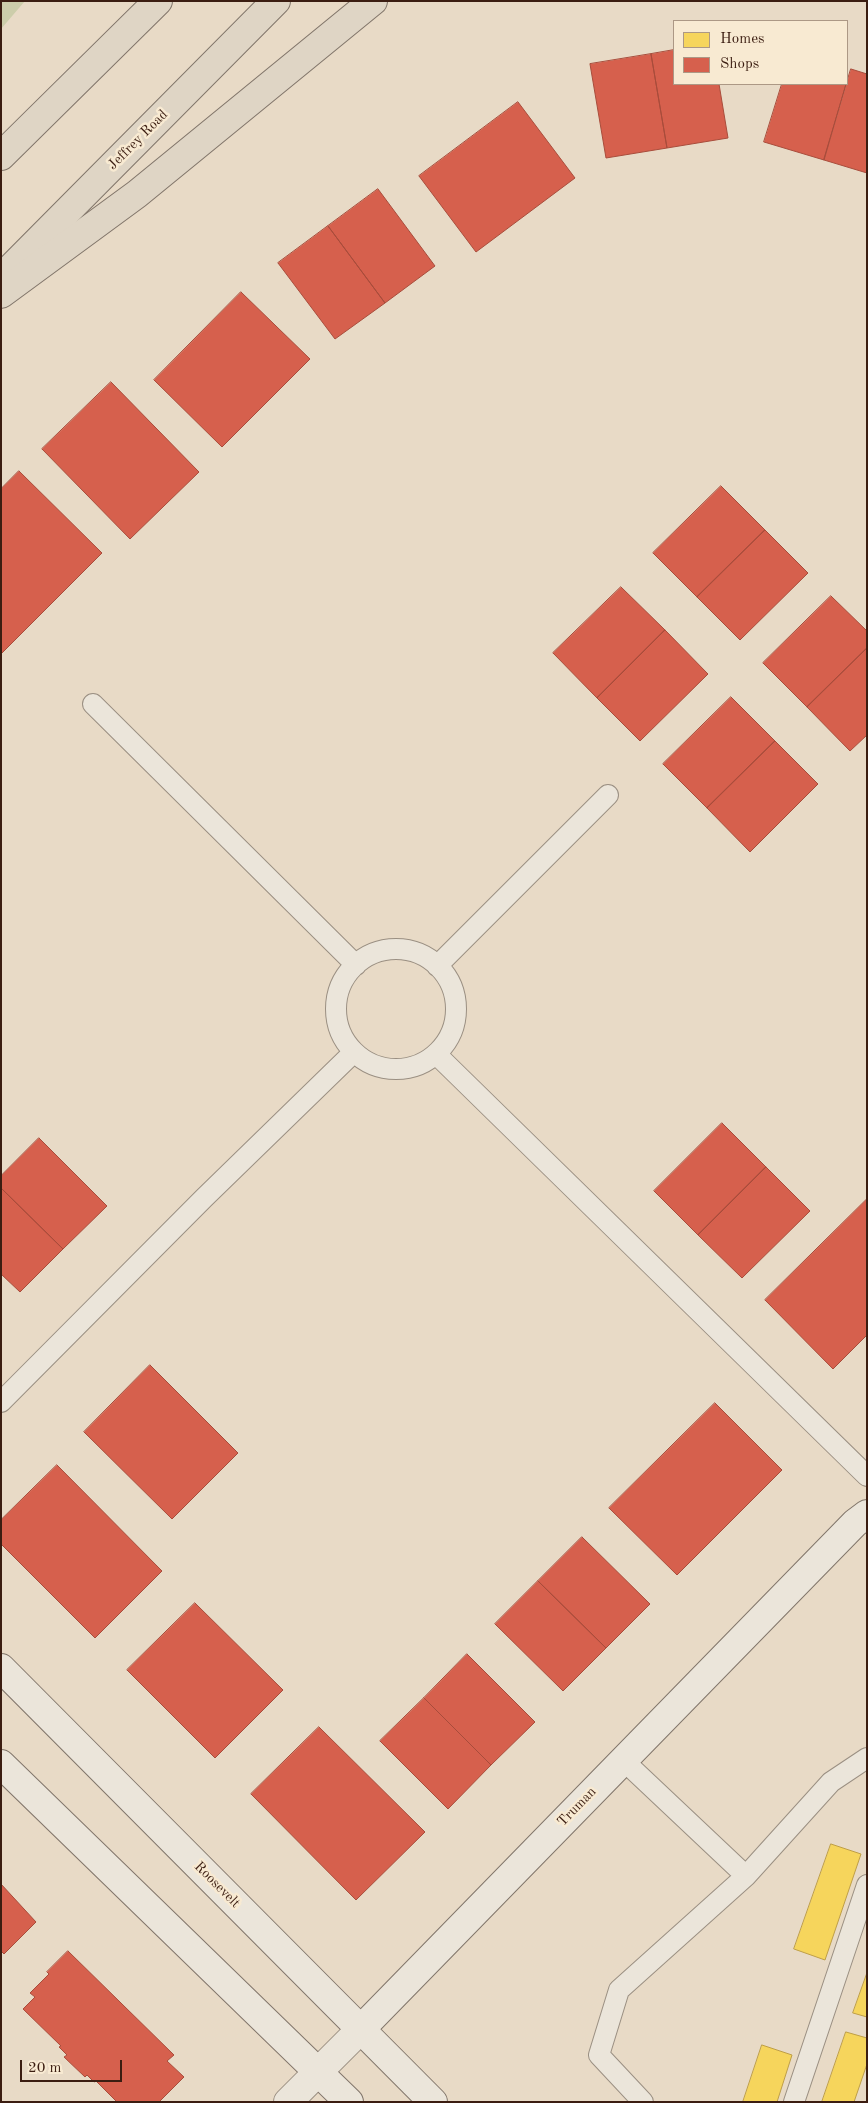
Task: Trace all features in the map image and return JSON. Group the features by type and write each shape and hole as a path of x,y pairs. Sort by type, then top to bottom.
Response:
{"main road":[{"path":"1,156 158,1"},
{"name":"Jeffrey Road","path":"1,278 276,1"},
{"path":"1,294 137,194 373,1"}],"street":[{"name":"Truman","path":"288,2102 854,1523 867,1514"},
{"name":"Roosevelt","path":"1,1668 433,2102"},
{"path":"1,1764 349,2102"}],"lane":[{"path":"93,704 356,965"},
{"path":"437,966 608,795"},
{"path":"397,950 426,957 437,966 447,979 454,994 457,1009 454,1026 447,1041 436,1054 417,1065 395,1069 379,1067 354,1052 338,1024 336,1008 339,992 345,978 356,965 382,951 397,950"},
{"path":"1,1402 204,1198 354,1052"},
{"path":"436,1054 867,1476"},
{"path":"643,2102 599,2055 619,1990 746,1876 831,1782 867,1758"},
{"path":"623,1760 746,1876"},
{"path":"794,2102 867,1885"}],"green space":[{"path":"1,1 25,1 1,29"}],"building: Homes":[{"path":"831,1844 861,1854 825,1960 794,1949"},
{"path":"867,1973 867,2017 853,2013"},
{"path":"846,2032 867,2038 867,2064 854,2102 822,2102"},
{"path":"762,2045 792,2055 777,2102 743,2102"}],"building: Shops":[{"path":"673,50 673,85 719,85 728,138 667,148 651,54"},
{"path":"651,54 667,148 606,158 590,64"},
{"path":"851,69 867,74 867,173 824,160 846,85 848,85"},
{"path":"782,85 846,85 824,160 764,142"},
{"path":"518,102 575,178 476,252 419,176"},
{"path":"378,189 435,266 385,303 328,226"},
{"path":"328,226 385,303 335,339 278,263"},
{"path":"241,292 310,359 222,447 154,380"},
{"path":"111,382 199,472 130,539 42,449"},
{"path":"19,471 102,553 1,654 1,489"},
{"path":"721,486 765,530 697,597 653,553"},
{"path":"765,530 808,573 740,640 697,597"},
{"path":"621,587 665,630 597,698 553,653"},
{"path":"831,596 867,631 867,648 807,707 763,663"},
{"path":"665,630 708,674 640,741 597,698"},
{"path":"867,648 867,735 850,751 807,707"},
{"path":"731,697 775,741 707,808 663,764"},
{"path":"775,741 818,784 750,852 707,808"},
{"path":"722,1123 766,1167 698,1235 654,1191"},
{"path":"39,1138 107,1206 63,1249 1,1188 1,1176"},
{"path":"766,1167 810,1211 742,1278 698,1235"},
{"path":"1,1188 63,1249 20,1292 1,1274"},
{"path":"867,1199 867,1335 833,1369 765,1300"},
{"path":"150,1365 238,1453 172,1519 84,1432"},
{"path":"715,1403 782,1470 677,1575 609,1508"},
{"path":"57,1465 162,1571 95,1638 1,1544 1,1520"},
{"path":"582,1537 650,1604 606,1648 538,1581"},
{"path":"538,1581 606,1648 563,1691 495,1624"},
{"path":"195,1603 283,1690 215,1758 127,1670"},
{"path":"467,1654 535,1722 491,1765 424,1698"},
{"path":"424,1698 491,1765 448,1809 380,1741"},
{"path":"319,1727 425,1832 356,1900 251,1794"},
{"path":"1,1884 36,1922 4,1954 1,1951"},
{"path":"68,1951 174,2055 167,2061 184,2077 159,2102 117,2102 96,2081 94,2082 87,2075 85,2077 64,2057 67,2055 59,2047 61,2046 23,2009 35,1997 30,1993"}]}
